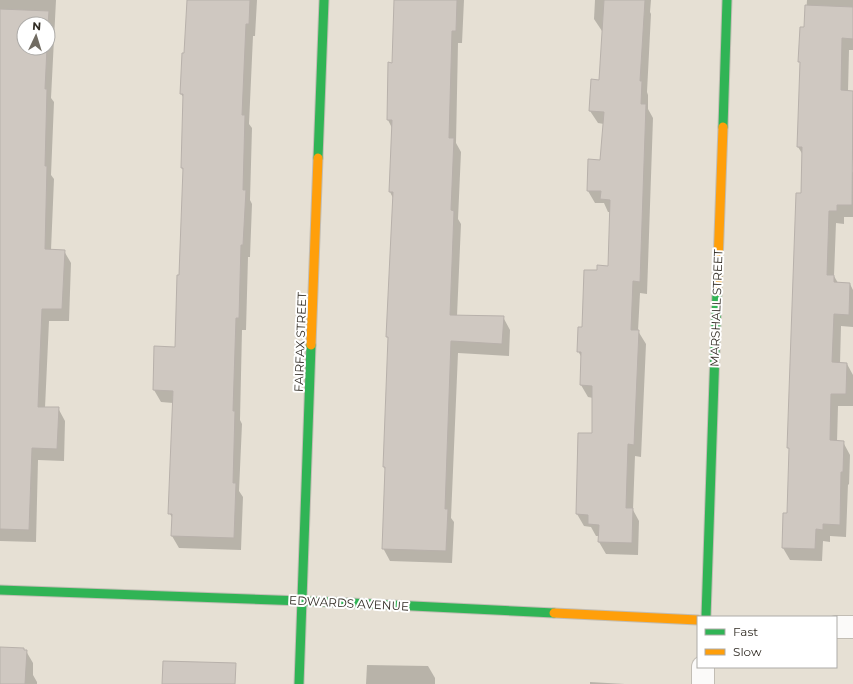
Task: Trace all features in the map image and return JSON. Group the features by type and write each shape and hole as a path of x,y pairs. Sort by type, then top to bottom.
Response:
{"street":[{"name":"FAIRFAX STREET","path":"299,684 324,0"},
{"name":"MARSHALL STREET","path":"706,616 727,0"},
{"name":"EDWARDS AVENUE","path":"0,590 302,601 697,620"},
{"path":"837,627 853,628"},
{"path":"703,668 703,684"}],"building":[{"path":"187,0 250,0 249,24 246,24 242,115 245,115 243,190 246,190 243,245 241,245 239,318 236,318 233,411 235,411 233,483 236,483 234,538 171,536 172,514 168,514 173,391 153,390 154,346 175,347 177,275 179,275 183,168 181,168 183,94 180,94"},
{"path":"394,0 457,0 456,31 452,31 449,138 454,138 451,210 454,211 450,315 504,316 502,344 451,341 445,509 448,509 446,551 382,549 385,467 383,467 388,337 386,337 393,192 389,192 392,120 387,120 388,62 392,63"},
{"path":"604,0 645,0 640,81 642,81 641,104 646,104 640,282 633,281 631,330 639,330 634,445 628,444 626,508 633,508 632,543 598,542 599,525 588,524 588,515 576,514 578,433 592,433 592,386 580,385 581,352 577,352 578,327 582,327 584,270 597,270 597,265 608,266 610,200 600,199 601,191 587,191 588,159 600,160 604,112 589,111 591,79 599,80"},
{"path":"805,5 853,7 853,39 842,38 841,90 853,91 852,205 837,205 837,211 829,211 827,275 834,275 834,282 850,283 849,315 834,314 832,362 847,363 846,394 831,394 830,440 844,441 843,472 841,472 840,525 823,524 823,530 816,529 815,549 782,548 783,513 787,513 789,448 787,448 796,193 801,193 802,147 797,147 800,62 798,62 800,27 804,27"},
{"path":"0,9 49,11 49,16 16,16 16,56 47,56 45,89 47,89 45,166 47,166 45,249 65,250 62,309 42,309 38,407 59,407 57,449 32,448 29,530 0,529"},
{"path":"0,647 24,648 24,650 27,650 25,684 0,684"},
{"path":"163,661 236,663 235,684 162,684"}],"traffic: fast":[{"path":"318,158 324,0"},
{"path":"723,127 727,0"},
{"path":"706,616 717,291"},
{"path":"299,684 311,345"},
{"path":"0,590 331,602 554,613"}],"traffic: slow":[{"path":"717,291 723,127"},
{"path":"311,345 318,158"},
{"path":"554,613 697,620"}]}
